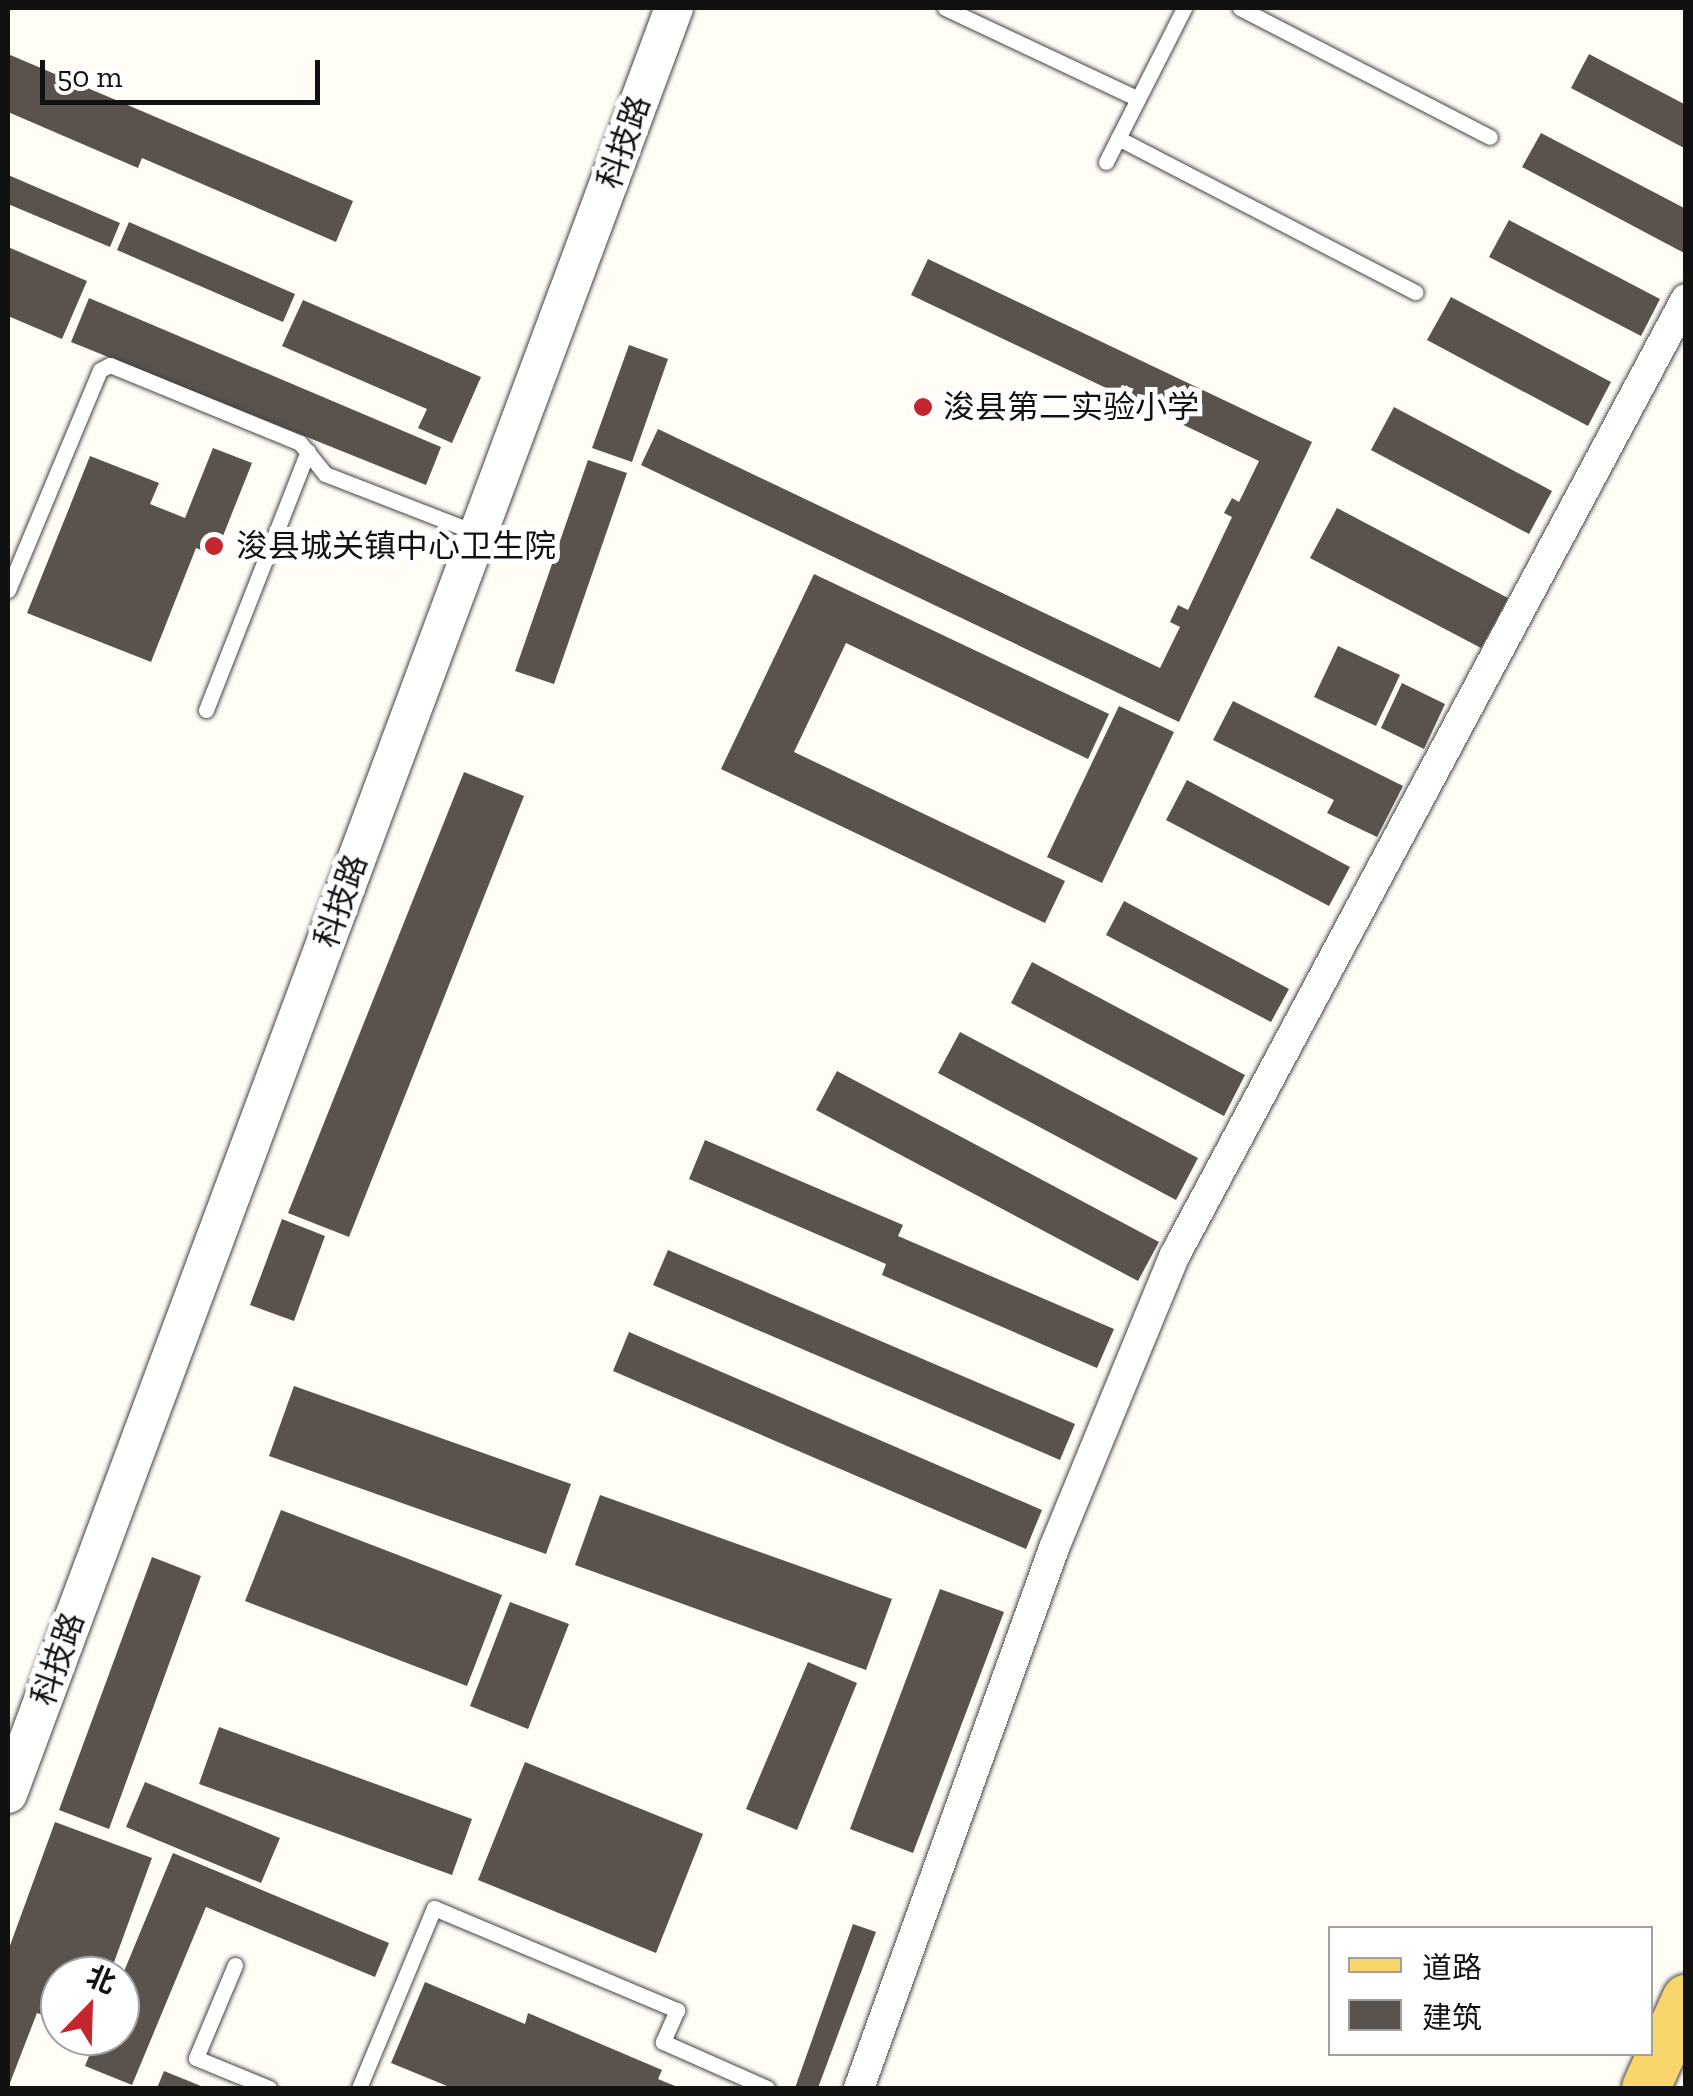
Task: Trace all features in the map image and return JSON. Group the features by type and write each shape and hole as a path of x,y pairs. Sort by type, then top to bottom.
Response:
{"main road":[{"path":"1646,2088 1686,1999"}],"street":[{"name":"科技路","path":"8,1794 674,8"},
{"path":"858,2088 1054,1548 1175,1255 1686,299"}],"lane":[{"path":"944,8 1138,99"},
{"path":"1106,162 1184,8"},
{"path":"1240,8 1490,137"},
{"path":"1118,138 1416,292"},
{"path":"8,590 100,370 110,365 308,450 324,474 478,533"},
{"path":"206,710 308,450"},
{"path":"359,2088 434,1908 677,2010 664,2042 766,2088"},
{"path":"235,1965 196,2058 269,2088"}],"building":[{"path":"8,54 353,201 336,242 142,158 138,168 8,112"},
{"path":"1589,54 1686,105 1686,149 1571,88"},
{"path":"1541,133 1686,209 1686,254 1522,167"},
{"path":"8,175 120,223 110,247 8,204"},
{"path":"1509,220 1660,299 1641,336 1489,257"},
{"path":"129,222 295,294 283,322 117,250"},
{"path":"8,247 87,281 62,339 8,316"},
{"path":"928,259 1312,442 1179,722 641,465 658,429 1160,668 1180,627 1170,622 1178,605 1188,610 1232,517 1224,513 1232,498 1239,502 1259,461 911,295"},
{"path":"1451,297 1611,382 1588,426 1427,340"},
{"path":"89,298 441,447 426,485 71,342"},
{"path":"303,300 481,377 452,443 418,428 427,409 282,346"},
{"path":"629,345 668,359 632,462 592,448"},
{"path":"1394,407 1552,491 1529,534 1371,450"},
{"path":"213,448 252,463 215,556 196,548 151,662 27,613 90,456 159,483 150,504 185,518"},
{"path":"588,460 627,473 554,684 515,671"},
{"path":"1337,508 1508,598 1481,648 1310,558"},
{"path":"814,574 1109,714 1088,759 846,643 794,752 1065,881 1045,923 721,769"},
{"path":"1338,646 1400,675 1376,726 1314,697"},
{"path":"1402,683 1445,704 1424,749 1381,728"},
{"path":"1233,701 1403,786 1377,837 1327,813 1334,800 1213,740"},
{"path":"1119,706 1174,732 1102,883 1047,857"},
{"path":"464,772 524,796 349,1237 288,1213"},
{"path":"1187,780 1350,867 1329,906 1166,820"},
{"path":"1124,901 1289,989 1271,1022 1106,935"},
{"path":"1032,962 1245,1075 1224,1116 1011,1003"},
{"path":"960,1032 1198,1158 1176,1200 938,1073"},
{"path":"837,1071 1159,1242 1138,1281 816,1110"},
{"path":"705,1140 903,1225 898,1236 1114,1329 1097,1368 882,1275 886,1264 689,1179"},
{"path":"282,1219 325,1236 294,1321 250,1305"},
{"path":"668,1250 1075,1424 1060,1460 653,1285"},
{"path":"629,1332 1042,1510 1026,1549 613,1371"},
{"path":"294,1386 571,1484 546,1554 269,1456"},
{"path":"600,1495 892,1599 866,1670 575,1565"},
{"path":"281,1510 502,1595 467,1686 245,1601"},
{"path":"152,1557 201,1576 109,1829 59,1810"},
{"path":"940,1589 1004,1612 913,1853 850,1829"},
{"path":"510,1602 569,1624 528,1729 470,1706"},
{"path":"808,1662 857,1683 797,1830 746,1809"},
{"path":"219,1727 472,1819 452,1875 199,1784"},
{"path":"525,1762 703,1834 656,1953 478,1880"},
{"path":"145,1782 280,1838 261,1883 126,1827"},
{"path":"55,1822 152,1858 116,1956 40,1956 40,2014 37,2013 8,2088 8,1951"},
{"path":"173,1853 389,1943 375,1977 206,1907 132,2085 85,2066 89,2056 140,2056 140,1956 130,1956"},
{"path":"853,1924 876,1932 818,2088 795,2088"},
{"path":"425,1982 525,2024 528,2013 662,2070 658,2079 680,2088 452,2088 391,2063"},
{"path":"164,2071 206,2088 157,2088"}],"place":[{"name":"浚县第二实验小学","path":"923,407"},
{"name":"浚县城关镇中心卫生院","path":"214,546"}]}
